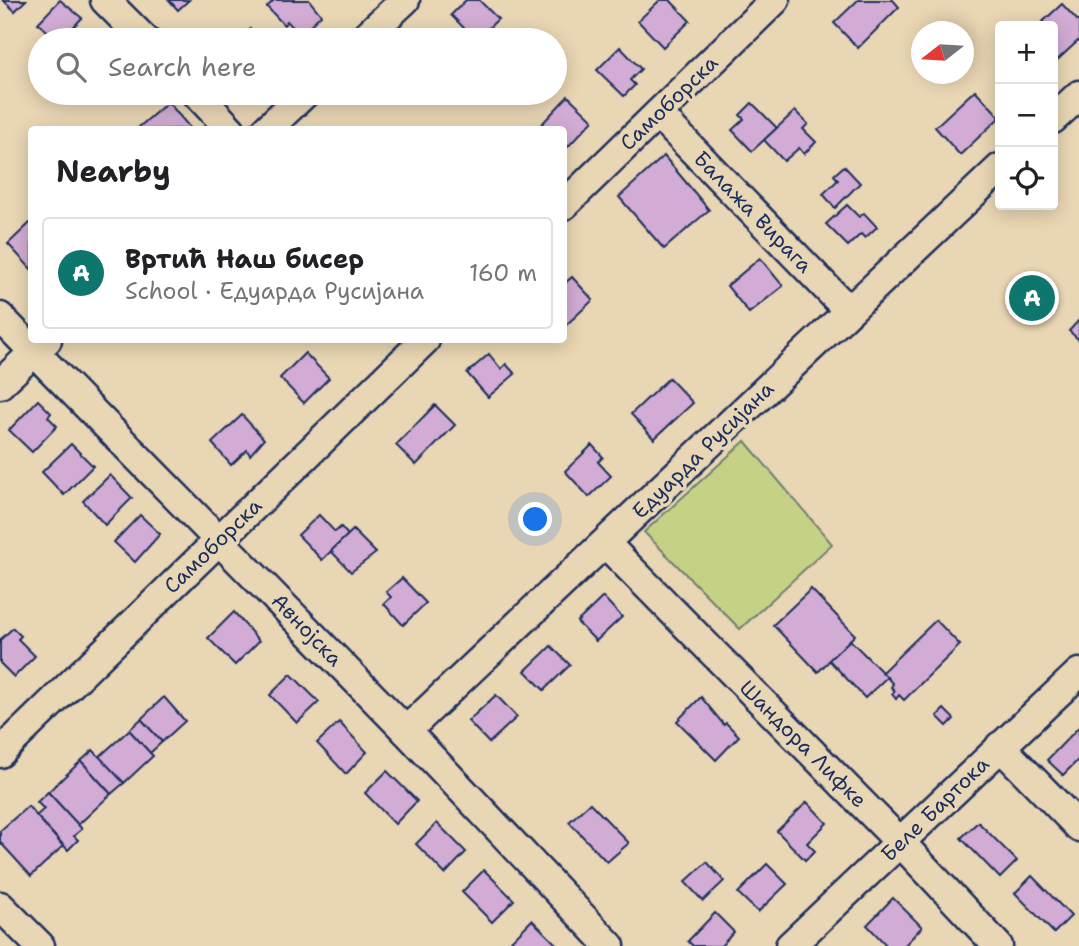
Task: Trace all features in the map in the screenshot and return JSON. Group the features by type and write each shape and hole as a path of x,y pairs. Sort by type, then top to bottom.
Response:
{"street":[{"path":"106,0 133,28"},
{"path":"375,28 405,0"},
{"name":"Самоборска","path":"567,202 775,0"},
{"path":"1058,114 1079,95"},
{"path":"207,105 227,126"},
{"path":"269,126 292,105"},
{"name":"Балажа Вирага","path":"658,114 848,310"},
{"name":"Едуарда Русијана","path":"406,731 995,173"},
{"name":"Авнојска","path":"0,317 28,337"},
{"name":"Самоборска","path":"0,752 422,343"},
{"path":"0,384 40,346"},
{"name":"Авнојска","path":"40,346 219,540 406,731 610,946"},
{"name":"Шандора Лифке","path":"606,544 901,843 998,946"},
{"name":"Беле Бартока","path":"790,946 1079,673"},
{"path":"1000,746 1079,827"},
{"path":"0,906 40,946"}],"green space":[{"path":"745,441 832,544 740,629 644,532"}],"building":[{"path":"3,0 26,0 15,11"},
{"path":"60,0 82,18 72,28 44,28 38,23"},
{"path":"169,0 189,0 178,10"},
{"path":"274,0 309,0 321,15 307,28 294,28 287,21 284,25 267,7"},
{"path":"466,0 479,0 498,19 489,28 464,28 451,15"},
{"path":"660,0 670,0 690,21 663,47 638,21"},
{"path":"858,0 893,0 899,7 858,48 834,23"},
{"path":"1062,4 1079,22 1079,40 1058,59 1058,21 1043,21"},
{"path":"620,47 641,69 630,80 635,85 624,96 597,70"},
{"path":"975,90 995,112 995,122 960,155 935,127"},
{"path":"567,97 593,120 567,148 567,126 540,126 560,105 567,105"},
{"path":"752,103 777,128 752,151 732,130 744,119 740,115"},
{"path":"165,105 171,105 188,126 140,126"},
{"path":"795,111 808,124 803,129 816,142 804,154 799,148 784,161 764,140"},
{"path":"664,156 709,210 664,249 619,197"},
{"path":"844,166 860,183 835,208 823,194 838,180 834,175"},
{"path":"847,205 859,217 864,213 877,227 865,238 861,234 848,246 826,224"},
{"path":"28,225 28,266 8,244"},
{"path":"760,258 783,286 749,313 727,286"},
{"path":"572,277 593,300 567,324 567,281"},
{"path":"1079,320 1079,340 1069,331"},
{"path":"305,353 329,378 304,403 280,378"},
{"path":"489,354 501,369 506,364 515,374 488,397 467,373"},
{"path":"669,378 693,403 654,439 631,414"},
{"path":"38,400 51,413 48,417 57,426 32,452 9,430"},
{"path":"435,405 455,425 416,465 396,445"},
{"path":"242,415 264,439 250,455 247,450 231,465 212,443"},
{"path":"71,444 93,466 64,495 42,472"},
{"path":"592,445 603,457 598,462 611,476 589,497 565,471"},
{"path":"110,475 132,498 105,525 83,501"},
{"path":"140,515 160,534 135,562 114,542"},
{"path":"319,515 335,532 341,527 348,535 322,560 298,535"},
{"path":"353,530 376,553 351,572 331,551"},
{"path":"402,578 426,603 403,625 384,604 391,597 386,592"},
{"path":"811,589 855,635 818,672 773,625"},
{"path":"603,597 622,617 596,641 577,622"},
{"path":"234,612 259,641 235,665 208,638"},
{"path":"936,620 960,645 904,700 899,695 896,699 892,694 895,691 891,687 893,684 882,672"},
{"path":"13,628 21,636 18,639 35,656 14,677 0,663 0,640"},
{"path":"850,640 887,677 865,698 829,660"},
{"path":"551,646 570,665 544,690 525,671"},
{"path":"291,674 319,702 297,723 270,695"},
{"path":"496,695 517,717 489,743 468,721"},
{"path":"164,697 185,721 162,742 141,719"},
{"path":"701,697 724,725 726,723 739,736 716,760 677,721"},
{"path":"944,709 954,719 947,726 937,716"},
{"path":"141,719 162,742 150,753 129,730"},
{"path":"339,722 367,752 346,774 317,743"},
{"path":"1079,727 1079,759 1063,775 1047,760"},
{"path":"129,730 153,756 124,783 99,757"},
{"path":"93,750 124,783 111,794 81,761"},
{"path":"81,761 111,794 78,825 48,792"},
{"path":"387,771 417,801 395,824 365,793"},
{"path":"48,792 82,829 74,836 78,840 68,850 36,816 44,809 37,802"},
{"path":"807,802 827,823 807,843 815,851 805,860 777,831"},
{"path":"590,803 629,843 607,862 569,822"},
{"path":"28,806 63,846 31,876 0,842 0,831"},
{"path":"978,822 1017,861 1000,878 961,838"},
{"path":"437,823 466,852 445,874 416,844"},
{"path":"707,862 724,881 703,901 685,882"},
{"path":"767,864 787,884 758,912 738,893"},
{"path":"484,870 514,900 492,922 462,892"},
{"path":"1032,876 1071,916 1054,933 1015,893"},
{"path":"893,898 922,927 904,946 887,946 867,925"},
{"path":"715,913 734,932 721,946 693,946 688,941"},
{"path":"532,920 558,946 515,946 511,941"}],"place":[{"name":"Вртић Наш бисер","path":"1032,298"}]}
